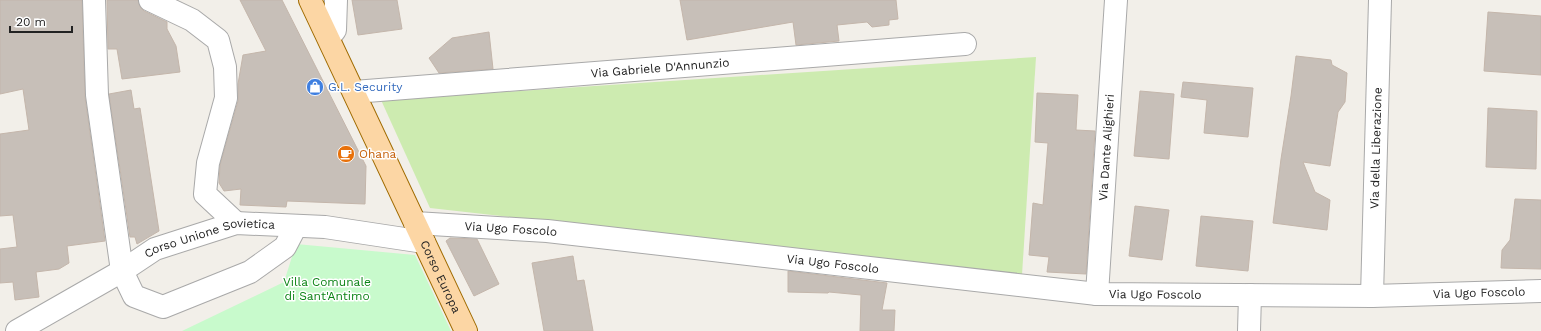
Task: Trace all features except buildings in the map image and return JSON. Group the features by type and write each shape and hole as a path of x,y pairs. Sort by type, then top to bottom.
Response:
{"main road":[{"name":"Corso Europa","path":"310,0 466,331"}],"street":[{"path":"94,0 96,95 122,271 134,296 163,307 250,272 285,247 296,226"},
{"path":"150,0 192,20 218,40 226,67 226,98 208,163 205,194 236,223"},
{"path":"329,38 335,30 336,0"},
{"name":"Via Dante Alighieri","path":"1097,294 1116,0"},
{"name":"Via della Liberazione","path":"1372,296 1380,0"},
{"name":"Via Gabriele D'Annunzio","path":"354,92 965,44"},
{"name":"Corso Unione Sovietica","path":"18,331 122,271 155,249 236,223 419,233"},
{"name":"Via Ugo Foscolo","path":"419,233 547,231 1097,294 1372,296 1541,291"},
{"path":"1249,331 1250,295"}],"green space":[{"path":"1036,57 1022,275 430,208 381,100"},
{"name":"Villa Comunale di Sant'Antimo","path":"296,244 415,255 451,331 182,331 284,282"}],"place":[{"name":"G.L. Security","path":"315,87"},
{"name":"Ohana","path":"346,154"}]}
